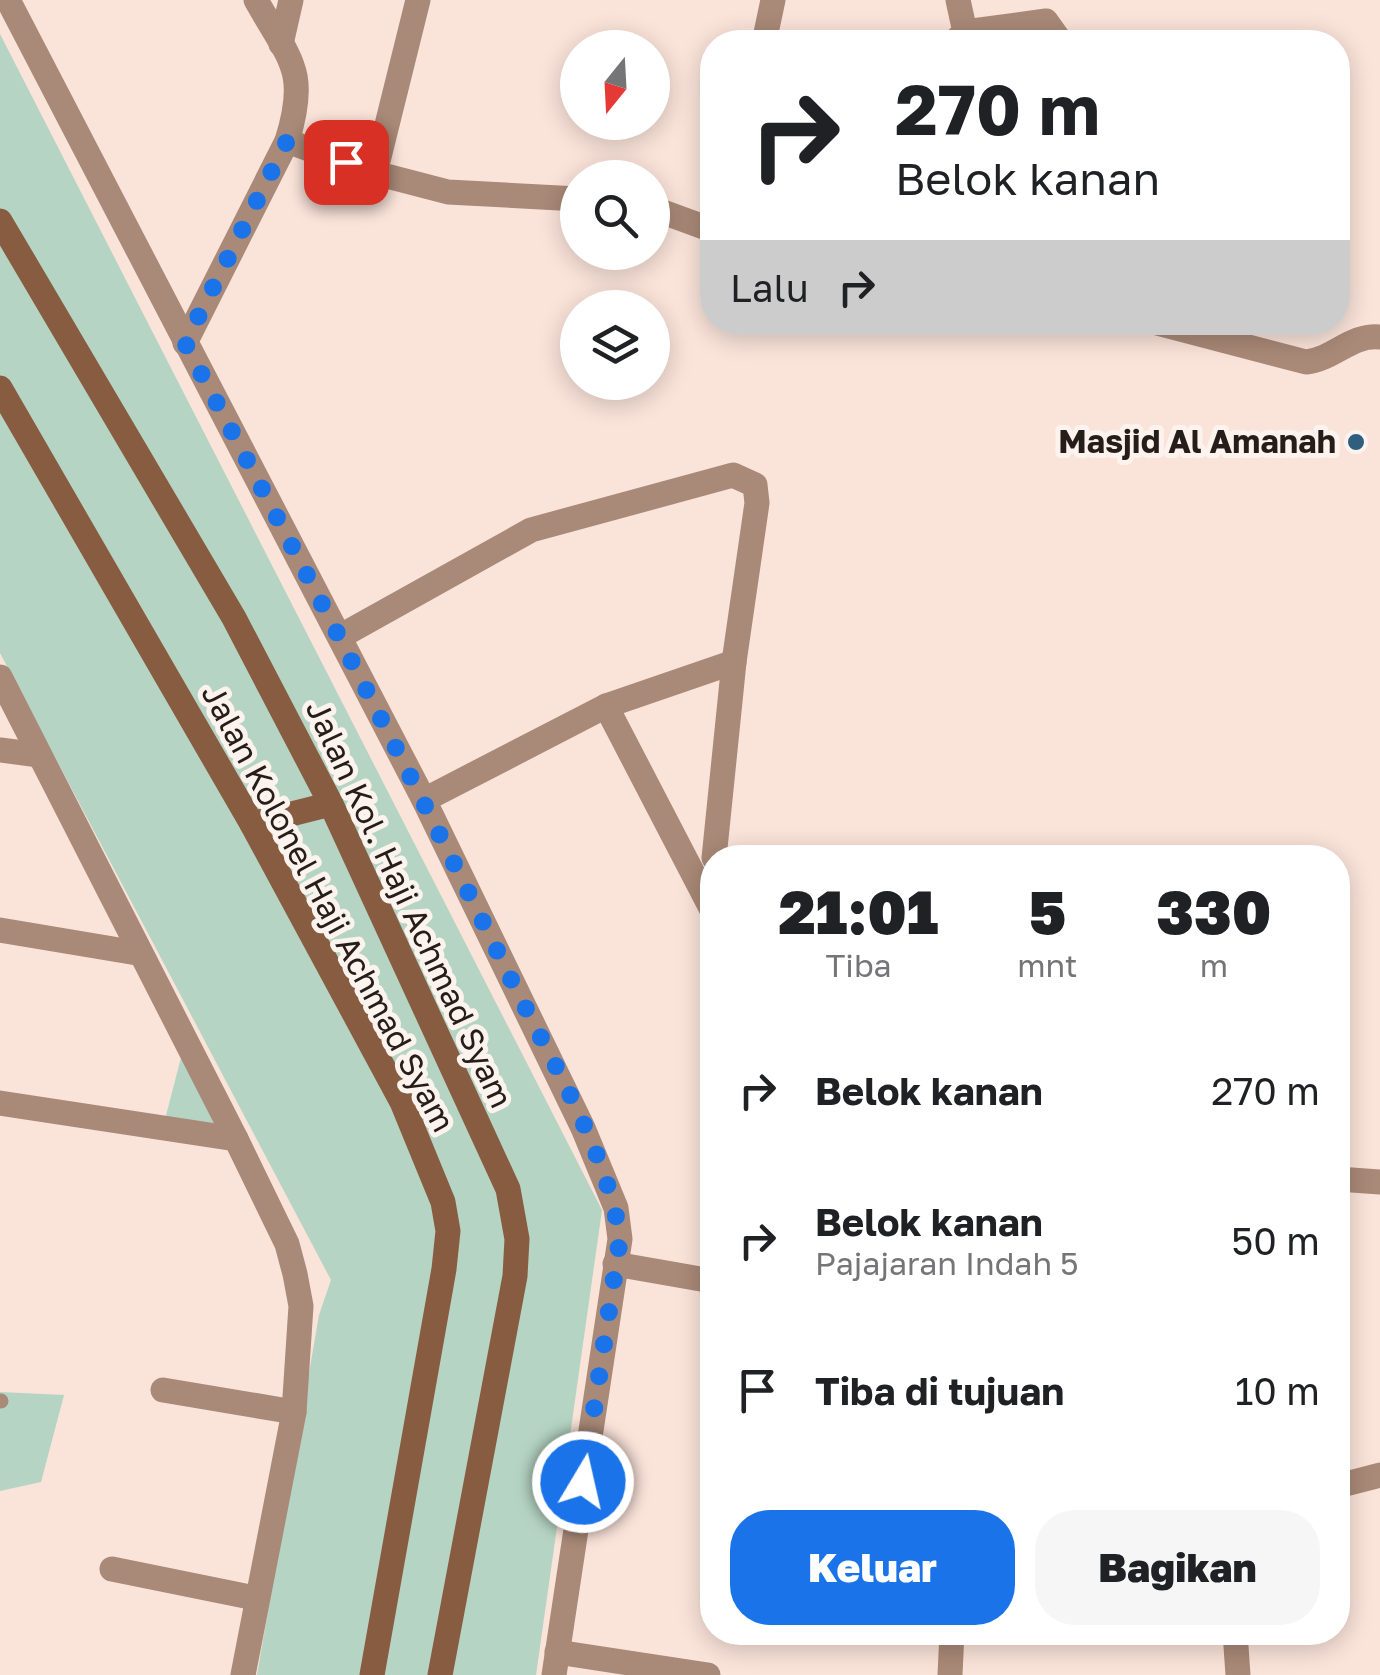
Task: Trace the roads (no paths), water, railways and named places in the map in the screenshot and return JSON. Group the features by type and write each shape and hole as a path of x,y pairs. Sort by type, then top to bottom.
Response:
{"main road":[{"name":"Jalan Kol. Haji Achmad Syam","path":"0,221 234,618 331,804 508,1190 517,1239 509,1313 440,1675"},
{"name":"Jalan Kolonel Haji Achmad Syam","path":"0,388 252,824 402,1102 443,1202 448,1231 372,1675"},
{"path":"252,824 331,804"}],"street":[{"path":"8,0 424,800 616,1208 620,1239 556,1664 708,1675"},
{"path":"185,343 287,141 300,80 256,0"},
{"path":"281,44 291,0"},
{"path":"375,173 418,0"},
{"path":"766,30 773,0"},
{"path":"958,0 960,30"},
{"path":"1000,30 1046,22 1052,30"},
{"path":"287,141 375,173 448,192 560,198"},
{"path":"670,215 700,226"},
{"path":"1203,335 1306,362 1318,361 1357,338 1380,337"},
{"path":"341,636 531,530 733,474 747,477 757,493 715,845"},
{"path":"424,800 606,706 734,662"},
{"path":"0,677 287,1244 301,1306 294,1412 243,1675"},
{"path":"606,706 700,885"},
{"path":"0,750 39,756"},
{"path":"0,930 138,953"},
{"path":"0,1103 236,1139"},
{"path":"1350,1180 1380,1182"},
{"path":"615,1264 700,1279"},
{"path":"163,1390 294,1412"},
{"path":"1350,1483 1380,1475"},
{"path":"112,1569 255,1598"},
{"path":"950,1675 951,1645"},
{"path":"1236,1645 1238,1675"}],"place":[{"name":"Masjid Al Amanah","path":"1356,442"}]}
